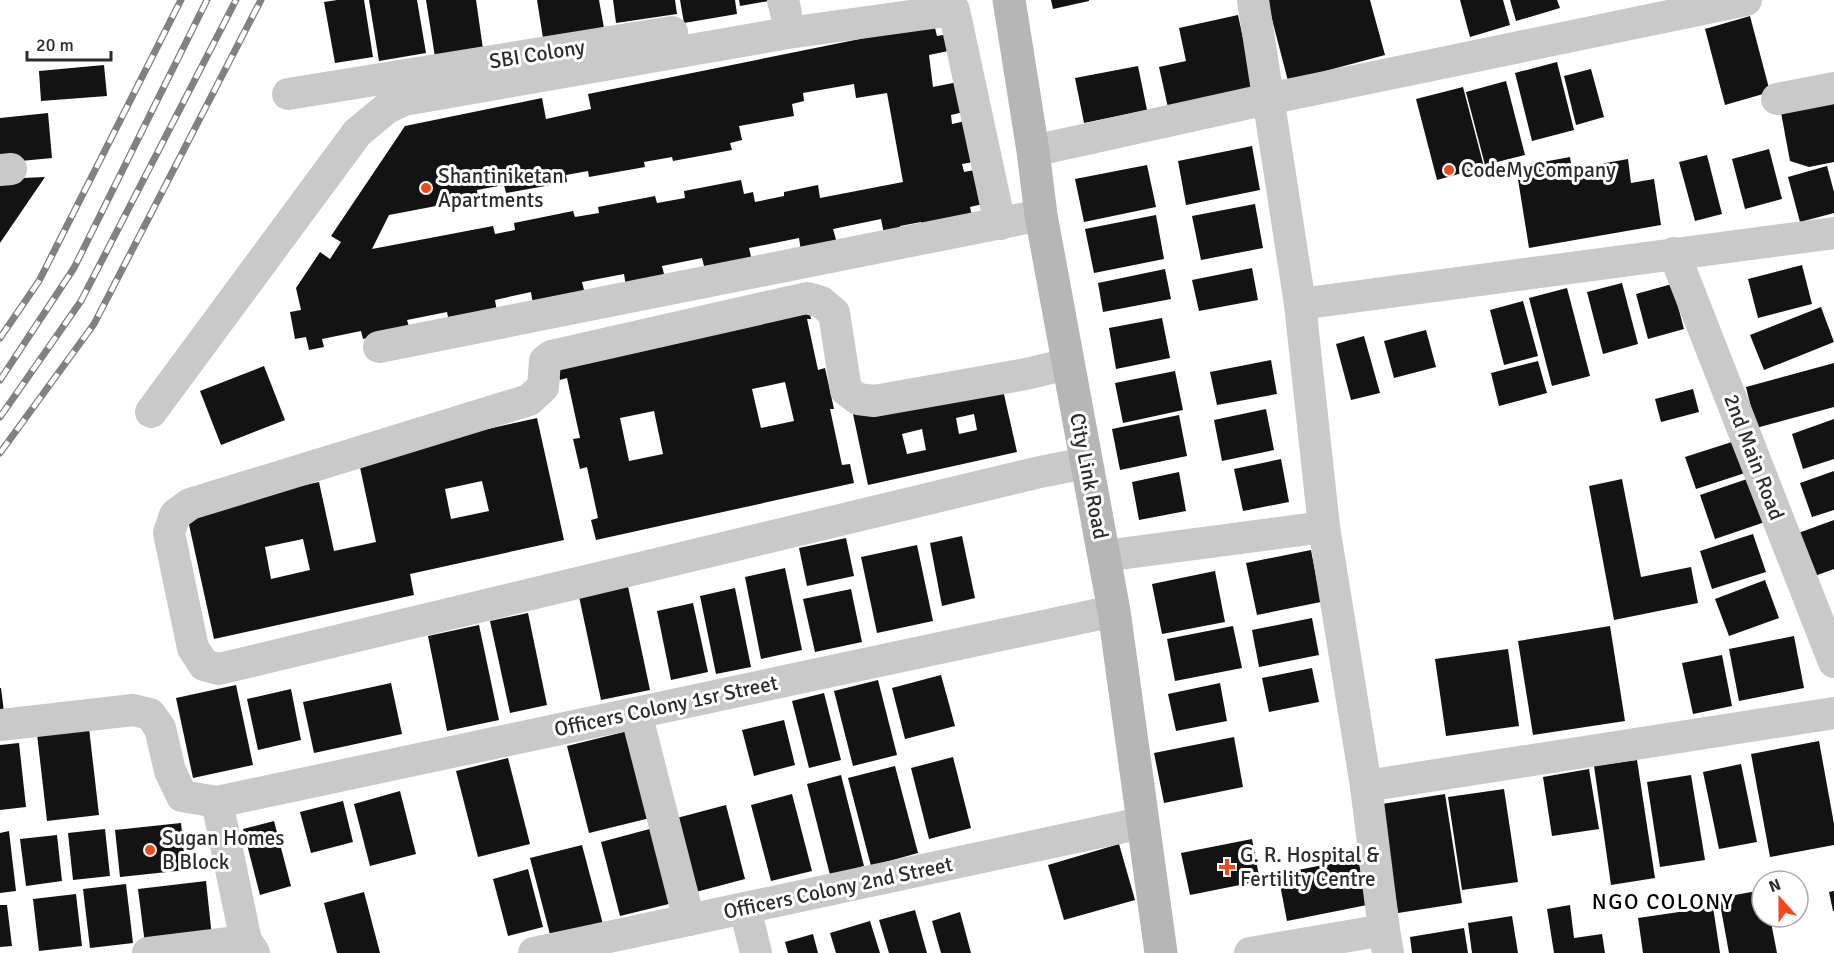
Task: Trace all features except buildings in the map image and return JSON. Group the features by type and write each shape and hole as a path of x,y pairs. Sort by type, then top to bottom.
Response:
{"street":[{"name":"SBI Colony","path":"288,94 784,7 873,0"},
{"name":"City Link Road","path":"1009,0 1041,214 1114,611 1161,953"},
{"path":"1250,953 1386,942 1366,786 1324,527 1300,304 1253,0"},
{"path":"1033,151 1268,99 1746,0"},
{"path":"151,412 357,133 387,108 404,100 788,33 954,10 1000,224"},
{"path":"1777,99 1834,88"},
{"path":"379,347 1041,214"},
{"path":"1300,304 1834,233"},
{"name":"2nd Main Road","path":"1674,253 1834,662"},
{"path":"1068,364 1026,374 874,401 858,399 846,390 834,313 821,302 807,298 551,356 545,362 543,387 529,400 190,504 175,514 169,533 193,648 204,665 219,669 1028,475 1086,464"},
{"path":"1104,556 1324,527"},
{"name":"Officers Colony 1sr Street","path":"217,802 1114,611"},
{"path":"0,725 133,710 150,714 160,729 170,771 182,796 217,802 250,947 148,953"},
{"path":"636,713 689,920"},
{"path":"1366,786 1834,713"},
{"name":"Officers Colony 2nd Street","path":"534,953 1142,823"},
{"path":"745,908 756,953"}],"railway":[{"path":"0,338 39,281 181,0"},
{"path":"0,380 74,268 207,0"},
{"path":"0,417 81,301 236,0"},
{"path":"0,453 94,324 261,0"}],"place":[{"name":"CodeMyCompany","path":"1449,170"},
{"name":"Shantiniketan Apartments","path":"426,188"},
{"name":"Sugan Homes B Block","path":"150,850"},
{"name":"G. R. Hospital & Fertility Centre","path":"1227,867"}],"district":[{"name":"NGO COLONY","path":"1663,901"}]}
